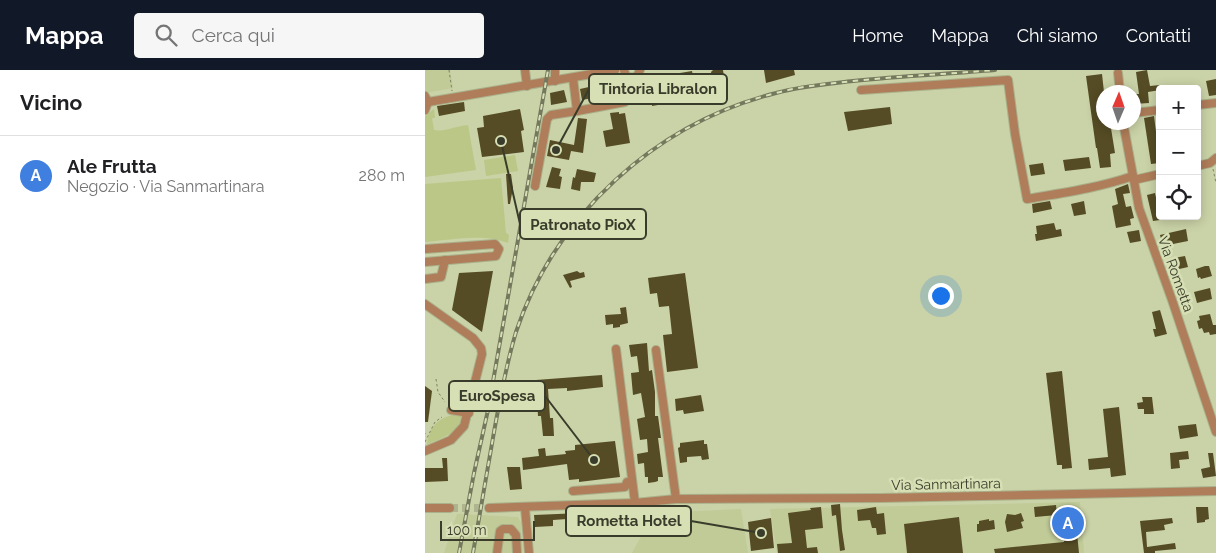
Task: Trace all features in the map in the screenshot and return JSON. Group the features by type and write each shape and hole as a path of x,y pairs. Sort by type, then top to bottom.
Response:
{"street":[{"path":"525,70 527,86"},
{"path":"555,70 555,81"},
{"path":"426,103 615,70"},
{"path":"624,70 626,76 633,78 641,70"},
{"path":"1118,74 1119,85"},
{"path":"573,78 577,111"},
{"path":"861,90 1008,80 1015,134 1027,199 1156,175"},
{"path":"535,186 547,120 551,115 625,102 622,86"},
{"path":"1201,105 1216,103"},
{"path":"1141,113 1156,111"},
{"name":"Via Rometta","path":"1124,130 1139,208 1173,300 1216,432"},
{"path":"1201,165 1214,160"},
{"path":"425,249 495,244 499,249 496,256 425,262"},
{"path":"425,279 441,276 445,260"},
{"path":"425,450 451,440 460,433 469,413 481,361 481,348 473,338 428,306"},
{"path":"616,349 635,503"},
{"path":"656,350 676,499"},
{"path":"451,410 469,413"},
{"path":"573,491 625,487 627,482 632,482"},
{"name":"Via Sanmartinara","path":"489,508 635,503 676,499 881,498 1216,491"},
{"path":"425,508 450,508"},
{"path":"525,508 529,553"},
{"path":"497,553 498,535 500,531 508,529 516,535 517,553"}],"path":[{"path":"449,70 454,98"},
{"path":"1214,160 1216,183"},
{"path":"436,379 438,392 445,402"},
{"path":"425,442 435,422 442,417"}],"shaded area":[{"path":"425,70 450,70 453,88 425,93"},
{"path":"434,109 435,118 432,118 434,130 468,125 476,170 425,177 425,116"},
{"path":"515,155 518,171 486,176 484,160"},
{"path":"501,178 506,233 509,235 508,243 488,238 425,242 425,184"},
{"path":"453,415 463,417 457,428 444,437 427,444 430,433 435,425 442,419"},
{"path":"1080,502 1084,553 777,553 770,509"},
{"path":"741,509 748,553 632,553 654,513"},
{"path":"457,514 518,517 521,522 523,553 444,553"}],"building":[{"path":"713,70 723,70 727,97 707,101 704,86 713,84 711,72"},
{"path":"764,70 794,70 795,75 766,83"},
{"path":"1147,70 1150,86 1156,85 1156,91 1148,92 1149,103 1141,104 1141,85 1138,85 1136,72"},
{"path":"692,71 694,81 687,82 689,94 679,96 677,84 670,85 668,75"},
{"path":"1102,74 1103,85 1096,85 1096,130 1111,130 1115,153 1110,154 1111,167 1100,168 1086,76"},
{"path":"1216,79 1216,95 1209,96 1206,81"},
{"path":"611,82 613,94 582,100 580,89"},
{"path":"662,88 664,104 646,105 644,93"},
{"path":"564,90 567,102 551,105 550,93"},
{"path":"464,102 465,111 439,116 437,106"},
{"path":"890,107 892,124 848,131 844,112"},
{"path":"520,109 524,130 521,131 524,152 482,157 477,128 484,127 483,116"},
{"path":"619,112 619,114 625,113 630,143 606,147 603,131 613,129 610,113"},
{"path":"1154,116 1156,163 1151,164 1144,118"},
{"path":"578,118 587,119 583,153 571,151 569,160 547,156 550,140 574,145"},
{"path":"1089,157 1091,168 1065,171 1063,160"},
{"path":"1043,163 1045,174 1031,176 1029,165"},
{"path":"552,167 561,169 559,176 562,177 560,189 546,187"},
{"path":"577,169 596,173 594,182 581,182 580,191 571,189 573,177 575,178"},
{"path":"506,174 511,174 513,188 510,204 508,204"},
{"path":"1128,184 1130,193 1123,194 1126,207 1131,206 1134,218 1130,219 1131,225 1116,228 1112,206 1118,204 1115,189"},
{"path":"1155,193 1156,220 1160,220 1153,221 1147,195"},
{"path":"1050,201 1052,209 1033,213 1032,204"},
{"path":"1084,201 1086,214 1074,216 1071,204"},
{"path":"544,209 552,210 550,220 548,220 548,228 543,229 543,225 534,223 536,214 543,215"},
{"path":"1054,223 1056,230 1061,229 1062,236 1036,241 1036,226"},
{"path":"1186,229 1188,241 1163,246 1160,235"},
{"path":"1139,230 1141,241 1130,243 1127,232"},
{"path":"1185,256 1188,267 1175,270 1174,258"},
{"path":"1209,266 1212,276 1198,278 1196,269"},
{"path":"493,271 482,332 452,310 459,273"},
{"path":"577,271 580,273 584,272 585,277 570,281 572,287 570,288 563,275"},
{"path":"685,273 698,368 667,372 663,335 672,334 669,306 659,307 657,293 650,294 648,278"},
{"path":"1210,288 1212,299 1197,303 1194,292"},
{"path":"626,307 628,323 613,328 613,324 606,325 605,315 621,314 620,308"},
{"path":"1160,310 1167,334 1155,337 1153,329 1156,329 1152,312"},
{"path":"1210,314 1213,325 1216,325 1216,334 1210,335 1209,332 1204,333 1202,328 1199,329 1197,321 1200,320 1199,316"},
{"path":"647,343 649,371 652,370 655,392 655,416 658,416 661,438 658,438 663,477 658,477 658,481 648,483 648,477 645,477 644,463 638,464 637,454 648,452 647,439 640,440 637,419 645,417 641,393 633,395 631,373 639,372 637,356 631,357 629,345"},
{"path":"1062,371 1072,468 1062,469 1062,465 1057,465 1046,373"},
{"path":"602,375 603,387 567,391 567,388 548,389 550,418 553,418 554,436 543,436 541,416 538,416 536,380"},
{"path":"425,386 432,391 428,422 425,422"},
{"path":"701,395 704,411 684,414 683,410 676,411 675,399"},
{"path":"1142,397 1152,397 1154,414 1144,414 1144,409 1138,409 1137,403 1143,402"},
{"path":"1119,407 1126,475 1111,477 1110,468 1089,470 1088,459 1108,457 1103,409"},
{"path":"1196,424 1198,436 1180,439 1178,426"},
{"path":"704,440 704,444 707,444 709,459 702,460 701,456 687,457 687,462 680,463 678,448 680,443"},
{"path":"615,441 620,477 579,482 579,479 569,480 567,464 523,470 522,458 539,456 538,449 545,448 546,456 566,454 565,451 575,450 575,445"},
{"path":"1188,451 1189,459 1179,460 1180,468 1171,469 1170,453"},
{"path":"1208,453 1213,453 1216,476 1203,478 1201,469 1210,467"},
{"path":"442,458 447,458 448,481 425,482 425,468 443,468"},
{"path":"507,467 520,467 522,489 510,490"},
{"path":"840,504 845,550 840,551 836,515 832,516 831,505"},
{"path":"1056,505 1057,515 1035,517 1034,507"},
{"path":"821,507 823,528 805,530 807,548 817,547 818,553 778,553 777,544 792,543 788,513"},
{"path":"876,507 877,514 884,513 886,534 877,535 876,528 872,528 870,520 858,521 857,510"},
{"path":"1196,507 1208,507 1209,519 1205,520 1205,522 1197,523"},
{"path":"581,513 579,524 575,524 576,531 567,532 567,519 553,520 553,526 535,527 534,515"},
{"path":"1021,513 1024,521 1021,522 1023,528 1007,532 1005,522 1007,514 1015,515"},
{"path":"959,517 963,553 907,553 904,524"},
{"path":"771,518 774,548 751,551 748,522"},
{"path":"1172,518 1173,523 1164,525 1165,530 1146,532 1147,547 1175,543 1176,549 1144,553 1140,521"},
{"path":"989,519 989,521 994,520 995,529 977,532 979,521"},
{"path":"1076,523 1079,553 995,553 994,549 1064,542 1062,524"}],"tunnel":[{"path":"450,508 489,508"}],"railway":[{"path":"459,553 488,410 548,70"},
{"path":"473,553 501,395 516,332 533,289 556,250 584,213 616,180 651,151 690,127 732,107 776,93 804,87 853,81 995,70"}],"place":[{"name":"Patronato PioX","path":"501,141"},
{"name":"Tintoria Libralon","path":"556,150"},
{"name":"EuroSpesa","path":"594,460"},
{"name":"Ale Frutta","path":"1068,523"},
{"name":"Rometta Hotel","path":"761,533"}]}
